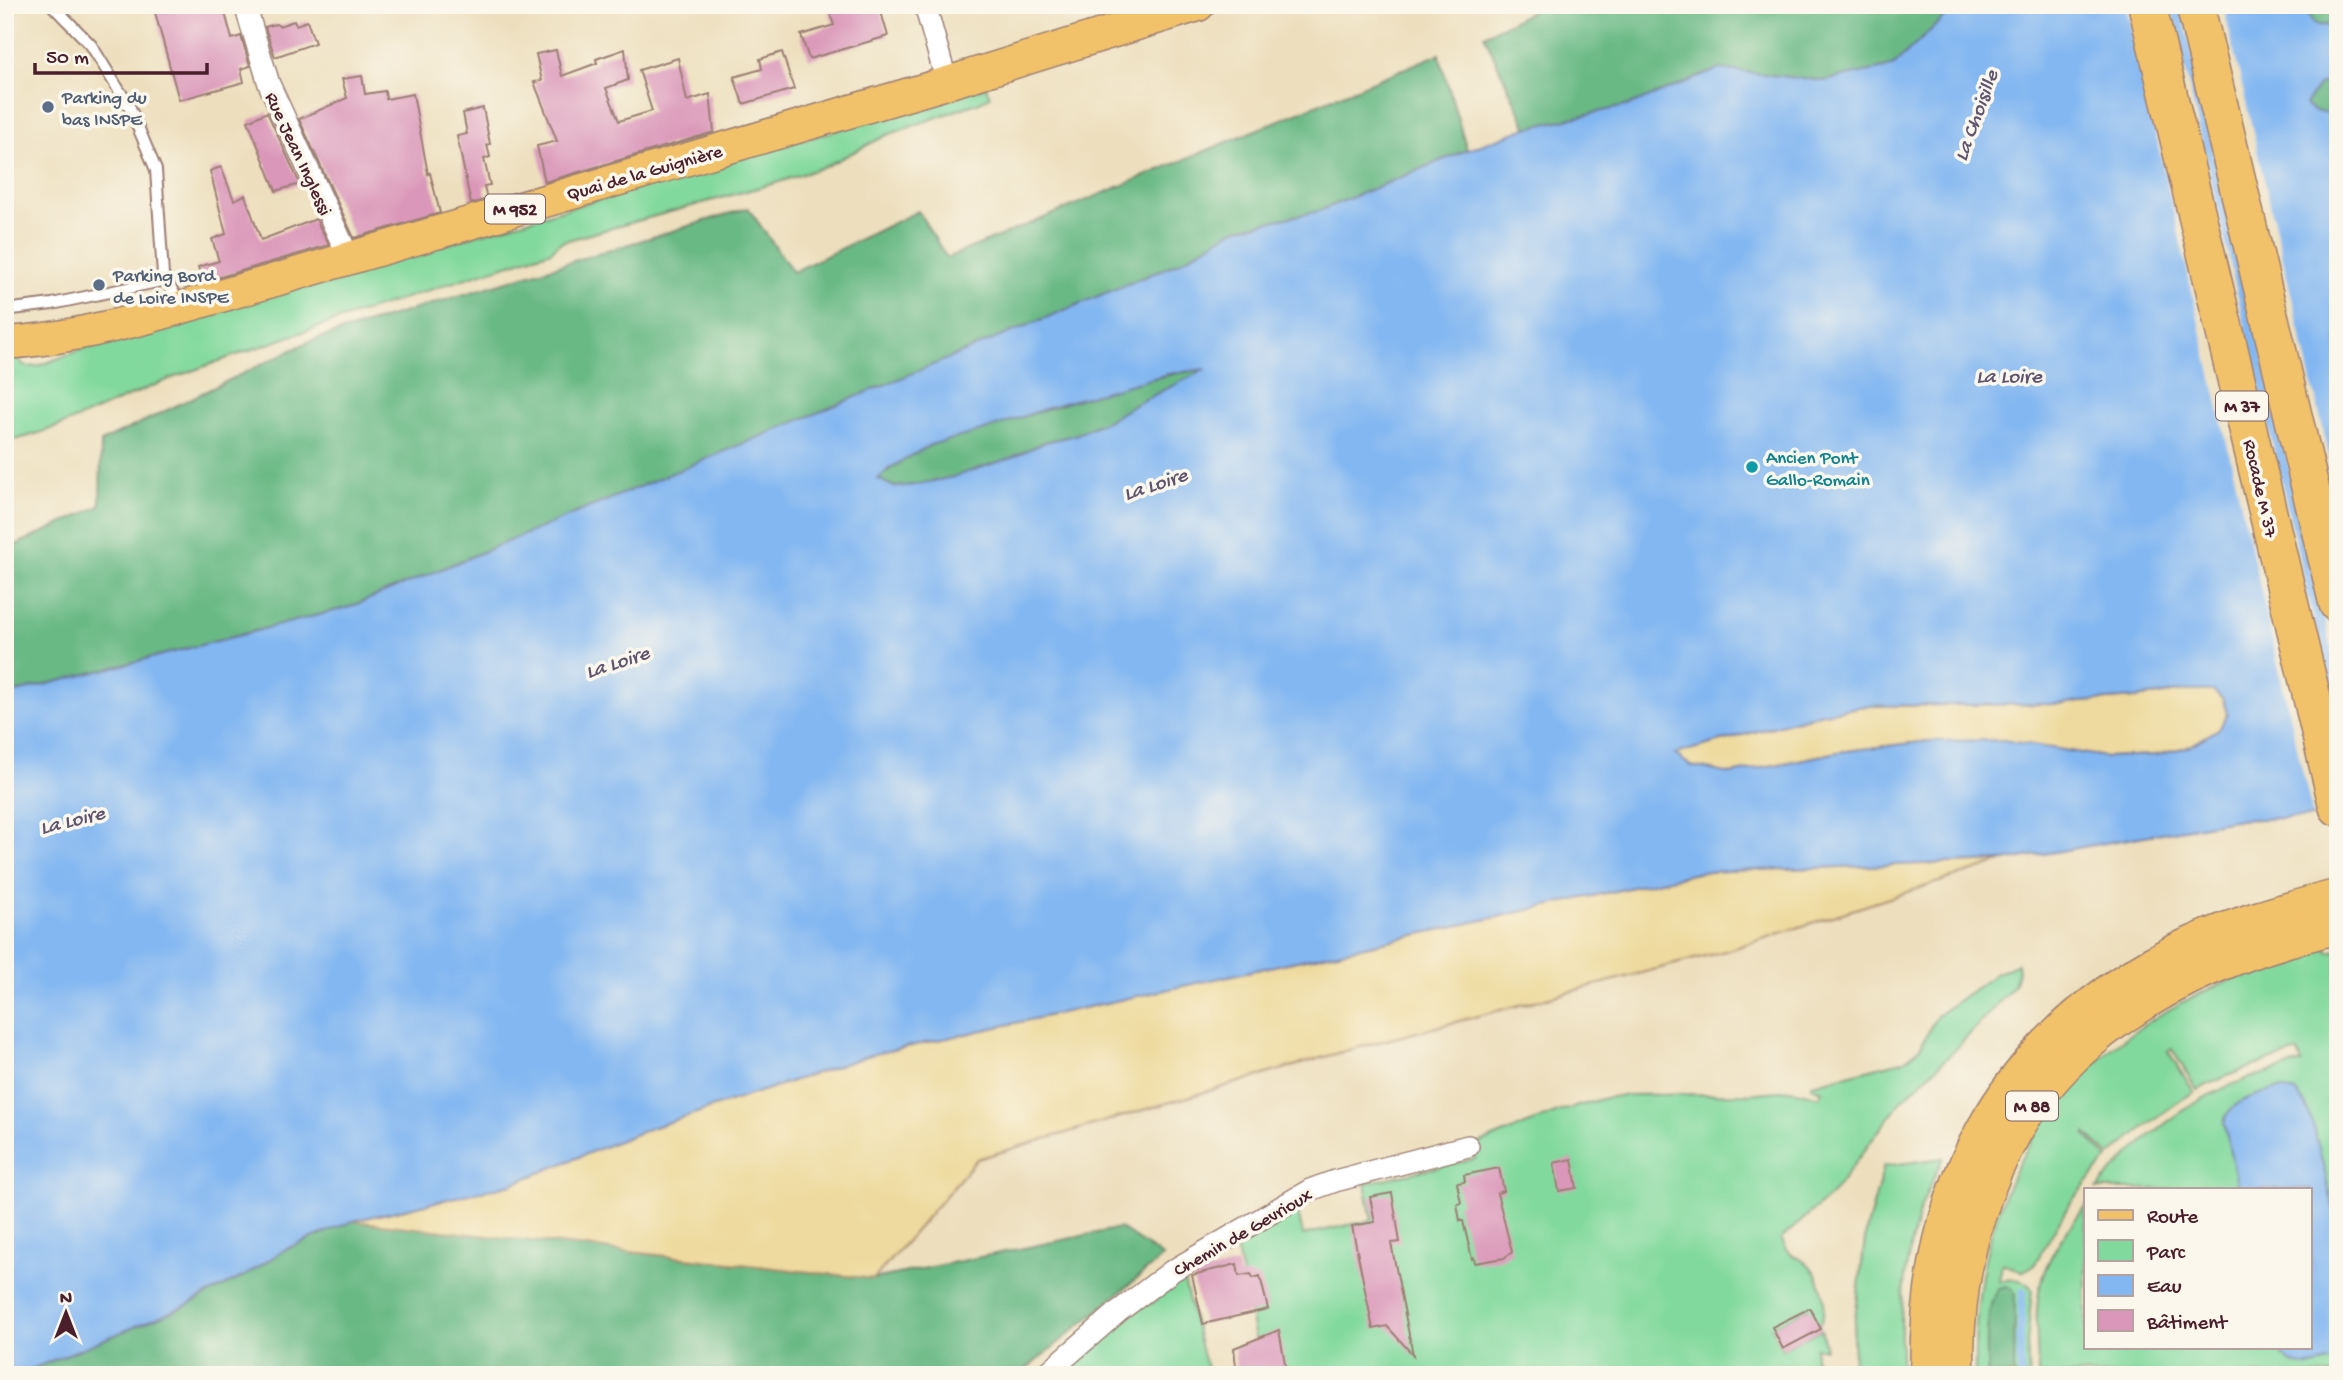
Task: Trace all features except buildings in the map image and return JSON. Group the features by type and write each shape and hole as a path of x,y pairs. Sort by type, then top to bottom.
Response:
{"highway":[{"name":"Rocade M 37","path":"2147,5 2338,807"},
{"name":"M 37","path":"2195,5 2338,604"},
{"name":"M 88","path":"1929,1375 1931,1300 1937,1256 1948,1214 1963,1172 1982,1135 2006,1095 2032,1060 2097,1001 2169,956 2252,922 2338,898"},
{"name":"M 88","path":"1956,1375 1955,1329 1960,1283 1968,1240 1982,1200 2013,1133 2065,1065 2108,1026 2182,979 2249,952 2338,925"}],"main road":[{"name":"Quai de la Guignière","path":"5,343 105,328 182,307 947,83 1198,5"}],"street":[{"name":"Rue Jean Inglessi","path":"245,5 269,84 349,258"},
{"path":"925,5 947,83"},
{"name":"Chemin de Gevrioux","path":"1045,1375 1119,1311 1172,1271 1310,1190 1468,1146"}],"lane":[{"path":"52,5 91,45 130,108 156,170 163,275 182,307"},
{"path":"5,310 52,304 166,280"}],"green space":[{"path":"1545,5 1953,5 1950,12 1893,66 1824,81 1719,69 1630,105 1527,128 1484,35"},
{"path":"2306,5 2338,5 2338,24 2325,26 2312,22"},
{"path":"1439,54 1467,150 1319,211 1235,229 1178,263 350,607 5,695 5,550 100,506 101,442 310,341 748,208 793,272 918,211 947,258"},
{"path":"2338,78 2338,113 2324,113 2305,105 2318,85"},
{"path":"986,87 990,96 980,102 887,135 826,166 779,182 561,242 551,251 229,358 161,382 50,429 5,442 5,357 16,357 26,367 38,366 83,349"},
{"path":"1209,368 1113,418 1075,435 1045,442 1013,457 953,477 915,485 894,487 877,479 910,456 939,442 1102,392"},
{"path":"2325,946 2328,952 2338,950 2338,1099 2328,1102 2329,1106 2338,1103 2338,1375 2038,1375 2037,1322 2041,1282 2053,1253 2084,1208 2084,1348 2312,1348 2312,1188 2098,1188 2147,1139 2189,1107 2239,1082 2302,1063 2298,1052 2234,1073 2197,1090 2172,1049 2168,1051 2194,1092 2151,1122 2110,1156 2086,1133 2108,1158 2070,1203 2034,1265 2022,1272 2002,1263 1999,1281 2013,1279 2029,1285 2032,1289 2027,1344 2029,1375 2014,1375 2015,1294 1987,1357 1988,1375 1975,1375 1977,1317 1984,1262 1999,1210 2020,1162 2047,1117 2082,1076 2123,1040 2190,998"},
{"path":"2017,964 2014,986 1954,1051 1901,1101 1832,1194 1781,1239 1791,1254 1808,1264 1814,1272 1821,1287 1824,1311 1819,1325 1809,1308 1772,1327 1783,1349 1821,1329 1826,1348 1815,1348 1815,1375 1249,1375 1262,1373 1236,1246 1297,1208 1303,1235 1372,1220 1365,1183 1475,1159 1473,1146 1558,1112 1605,1098 1625,1095 1744,1094 1793,1090 1820,1097 1822,1091 1812,1087 1812,1084 1910,1057 1920,1047 1937,1016 1995,974"},
{"path":"1943,1158 1921,1206 1909,1253 1901,1314 1902,1375 1854,1375 1853,1334 1866,1232 1884,1166"},
{"path":"353,1221 874,1279 1120,1228 1163,1257 1019,1375 17,1375 185,1306 246,1275 286,1249"},
{"path":"1183,1277 1210,1375 1057,1375 1135,1311 1152,1303"},
{"path":"2006,1286 2015,1294 2014,1375 1988,1375 1987,1342 1991,1307 1998,1288"}],"sand":[{"path":"2187,691 2213,691 2223,699 2227,714 2220,728 2190,746 2157,755 2106,757 2003,741 1928,741 1838,752 1731,774 1691,766 1674,754 1823,713 1865,706 2055,704"},
{"path":"2004,861 1725,951 1345,1051 977,1159 874,1279 353,1221 512,1184 648,1129 870,1055 1701,872"}],"water":[{"name":"La Loire","path":"1953,5 2306,5 2312,22 2325,26 2338,24 2338,78 2318,85 2305,105 2324,113 2338,113 2338,816 2234,820 2004,861 1701,872 870,1055 648,1129 512,1184 353,1221 286,1249 246,1275 185,1306 17,1375 5,1375 5,695 350,607 1178,263 1235,229 1319,211 1527,128 1630,105 1719,69 1824,81 1893,66 1950,12","holes":["1206,369 1113,418 1075,435 1045,442 1013,457 953,477 915,485 894,487 878,479 890,468 930,445 982,431 1053,406 1168,374","2187,691 2213,691 2223,699 2227,714 2220,728 2190,746 2157,755 2106,757 2003,740 1928,741 1838,752 1731,774 1691,766 1675,754 1823,713 1865,706 2055,704"]},
{"path":"2279,1089 2295,1092 2306,1105 2338,1226 2338,1359 2312,1366 2296,1365 2283,1356 2278,1348 2312,1348 2312,1188 2238,1188 2224,1123 2227,1115 2238,1103"}],"pier":[{"path":"2126,5 2170,5 2338,725 2338,820 2314,821"},
{"path":"2181,5 2223,5 2338,493 2338,676"}],"waterway":[{"path":"2021,1375 2023,1291"}],"place":[{"name":"Parking du bas INSPE","path":"48,107"},
{"name":"Parking Bord de Loire INSPE","path":"99,285"},
{"name":"Ancien Pont Gallo-Romain","path":"1752,467"}],"water label":[{"name":"La Choisille","path":"1975,115"}]}
